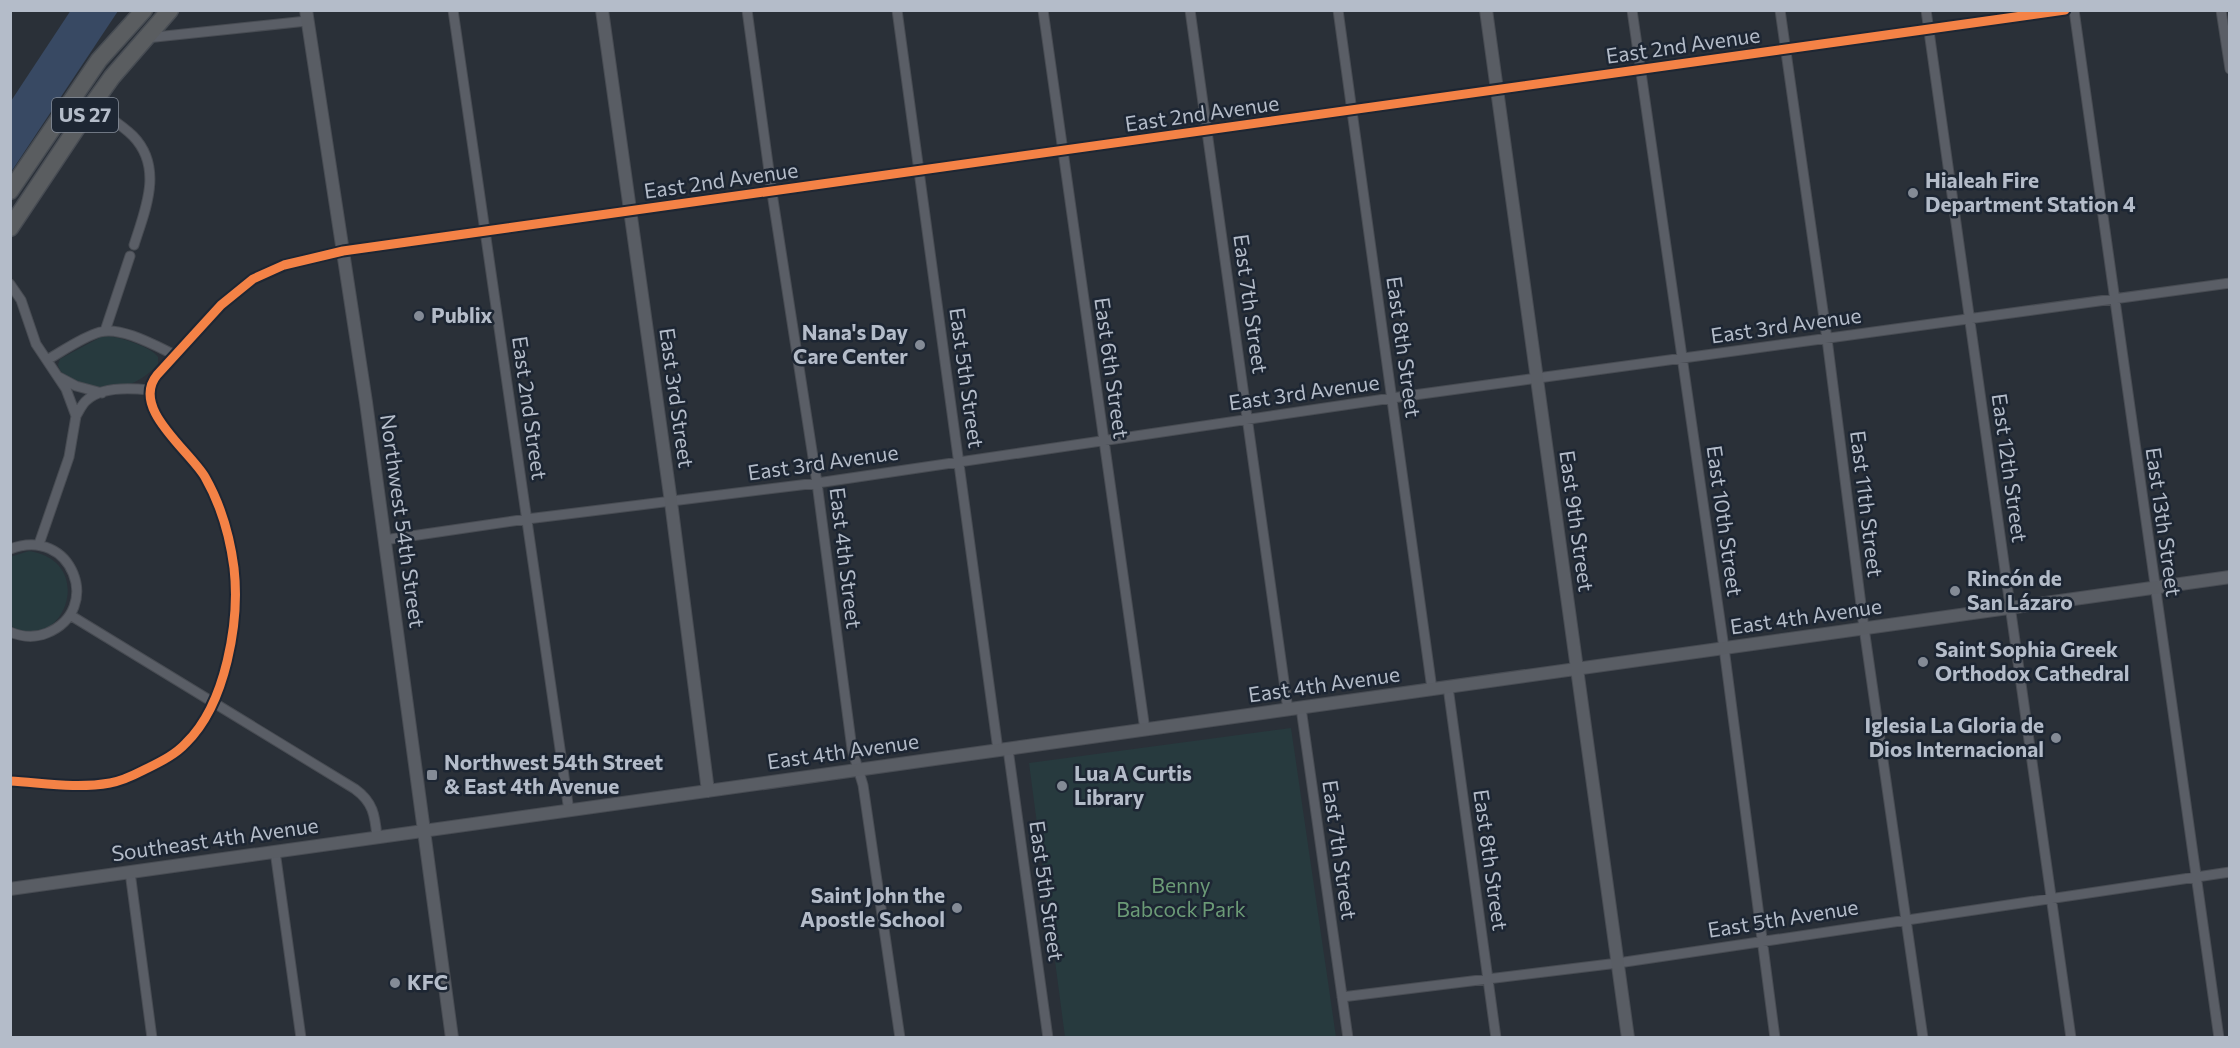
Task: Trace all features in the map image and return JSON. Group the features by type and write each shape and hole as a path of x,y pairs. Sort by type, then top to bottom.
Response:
{"highway":[{"name":"US 27","path":"10,191 99,60 144,10"},
{"name":"US 27","path":"10,228 112,77 170,10"}],"main road":[{"name":"East 3rd Street","path":"602,10 671,502 708,791"},
{"name":"East 9th Street","path":"1486,10 1628,1038"},
{"name":"Northwest 54th Street","path":"306,16 344,252 452,1038"},
{"name":"East 4th Avenue","path":"425,830 2229,577"},
{"name":"Southeast 4th Avenue","path":"10,889 425,830"}],"street":[{"name":"East 2nd Street","path":"453,10 569,811"},
{"name":"East 4th Street","path":"747,10 772,193 817,483 852,749 863,785 900,1038"},
{"name":"East 5th Street","path":"897,10 959,462 1048,1038"},
{"name":"East 6th Street","path":"1043,10 1145,730"},
{"name":"East 7th Street","path":"1190,10 1248,419 1348,1038"},
{"name":"East 8th Street","path":"1338,10 1432,689"},
{"name":"East 10th Street","path":"1632,10 1724,648 1775,1038"},
{"name":"East 11th Street","path":"1780,10 1827,339 1864,628 1923,1038"},
{"name":"East 12th Street","path":"1926,10 2071,1038"},
{"name":"East 2nd Avenue","path":"149,390 154,379 229,297 253,279 284,264 344,252 2065,10"},
{"name":"East 13th Street","path":"2074,10 2219,1038"},
{"path":"2221,10 2229,69"},
{"path":"146,38 306,16"},
{"path":"92,105 133,136 140,144 147,162 150,195 134,245"},
{"path":"105,331 130,256"},
{"name":"East 3rd Avenue","path":"384,540 526,519 817,483 1392,398 2229,283"},
{"path":"10,284 21,300 32,336 69,395 76,416"},
{"path":"47,360 92,335 105,331 123,332 175,355"},
{"path":"57,376 76,386 103,393"},
{"path":"10,780 85,786 112,783 157,763 180,749 203,724 212,703 226,663 236,617 235,577 230,543 221,513 206,478 158,417 151,404 149,390 132,388 103,393 86,401 76,416 69,457 39,544"},
{"path":"10,549 25,544 39,544 61,554 73,571 76,597 70,615 59,627 42,634 27,636 10,632"},
{"path":"70,615 360,792 372,807 377,837"},
{"name":"East 8th Street","path":"1448,687 1496,1038"},
{"path":"275,851 301,1038"},
{"path":"130,872 152,1038"},
{"name":"East 5th Avenue","path":"1342,997 1618,963 2229,872"}],"green space":[{"path":"107,336 143,346 155,353 158,357 158,364 138,380 115,387 92,387 80,384 63,374 58,365 60,359"},
{"path":"29,551 51,559 63,572 68,588 65,605 57,619 45,629 29,632 11,626 10,557"},
{"name":"Benny Babcock Park","path":"1291,728 1336,1037 1065,1037 1029,763"}],"water":[{"path":"71,10 118,11 11,172 11,101"}],"cycle path":[{"path":"10,781 85,786 125,779 178,751 200,726 211,707 227,661 232,636 235,612 232,556 224,521 211,488 197,466 156,415 151,401 151,388 157,375 221,305 253,279 284,265 343,251 2065,10"}],"place":[{"name":"Hialeah Fire Department Station 4","path":"1913,193"},
{"name":"Publix","path":"419,316"},
{"name":"Nana's Day Care Center","path":"920,345"},
{"name":"Rincón de San Lázaro","path":"1955,591"},
{"name":"Saint Sophia Greek Orthodox Cathedral","path":"1923,662"},
{"name":"Iglesia La Gloria de Dios Internacional","path":"2056,738"},
{"name":"Northwest 54th Street & East 4th Avenue","path":"432,775"},
{"name":"Lua A Curtis Library","path":"1062,786"},
{"name":"Saint John the Apostle School","path":"957,908"},
{"name":"KFC","path":"395,983"}]}
